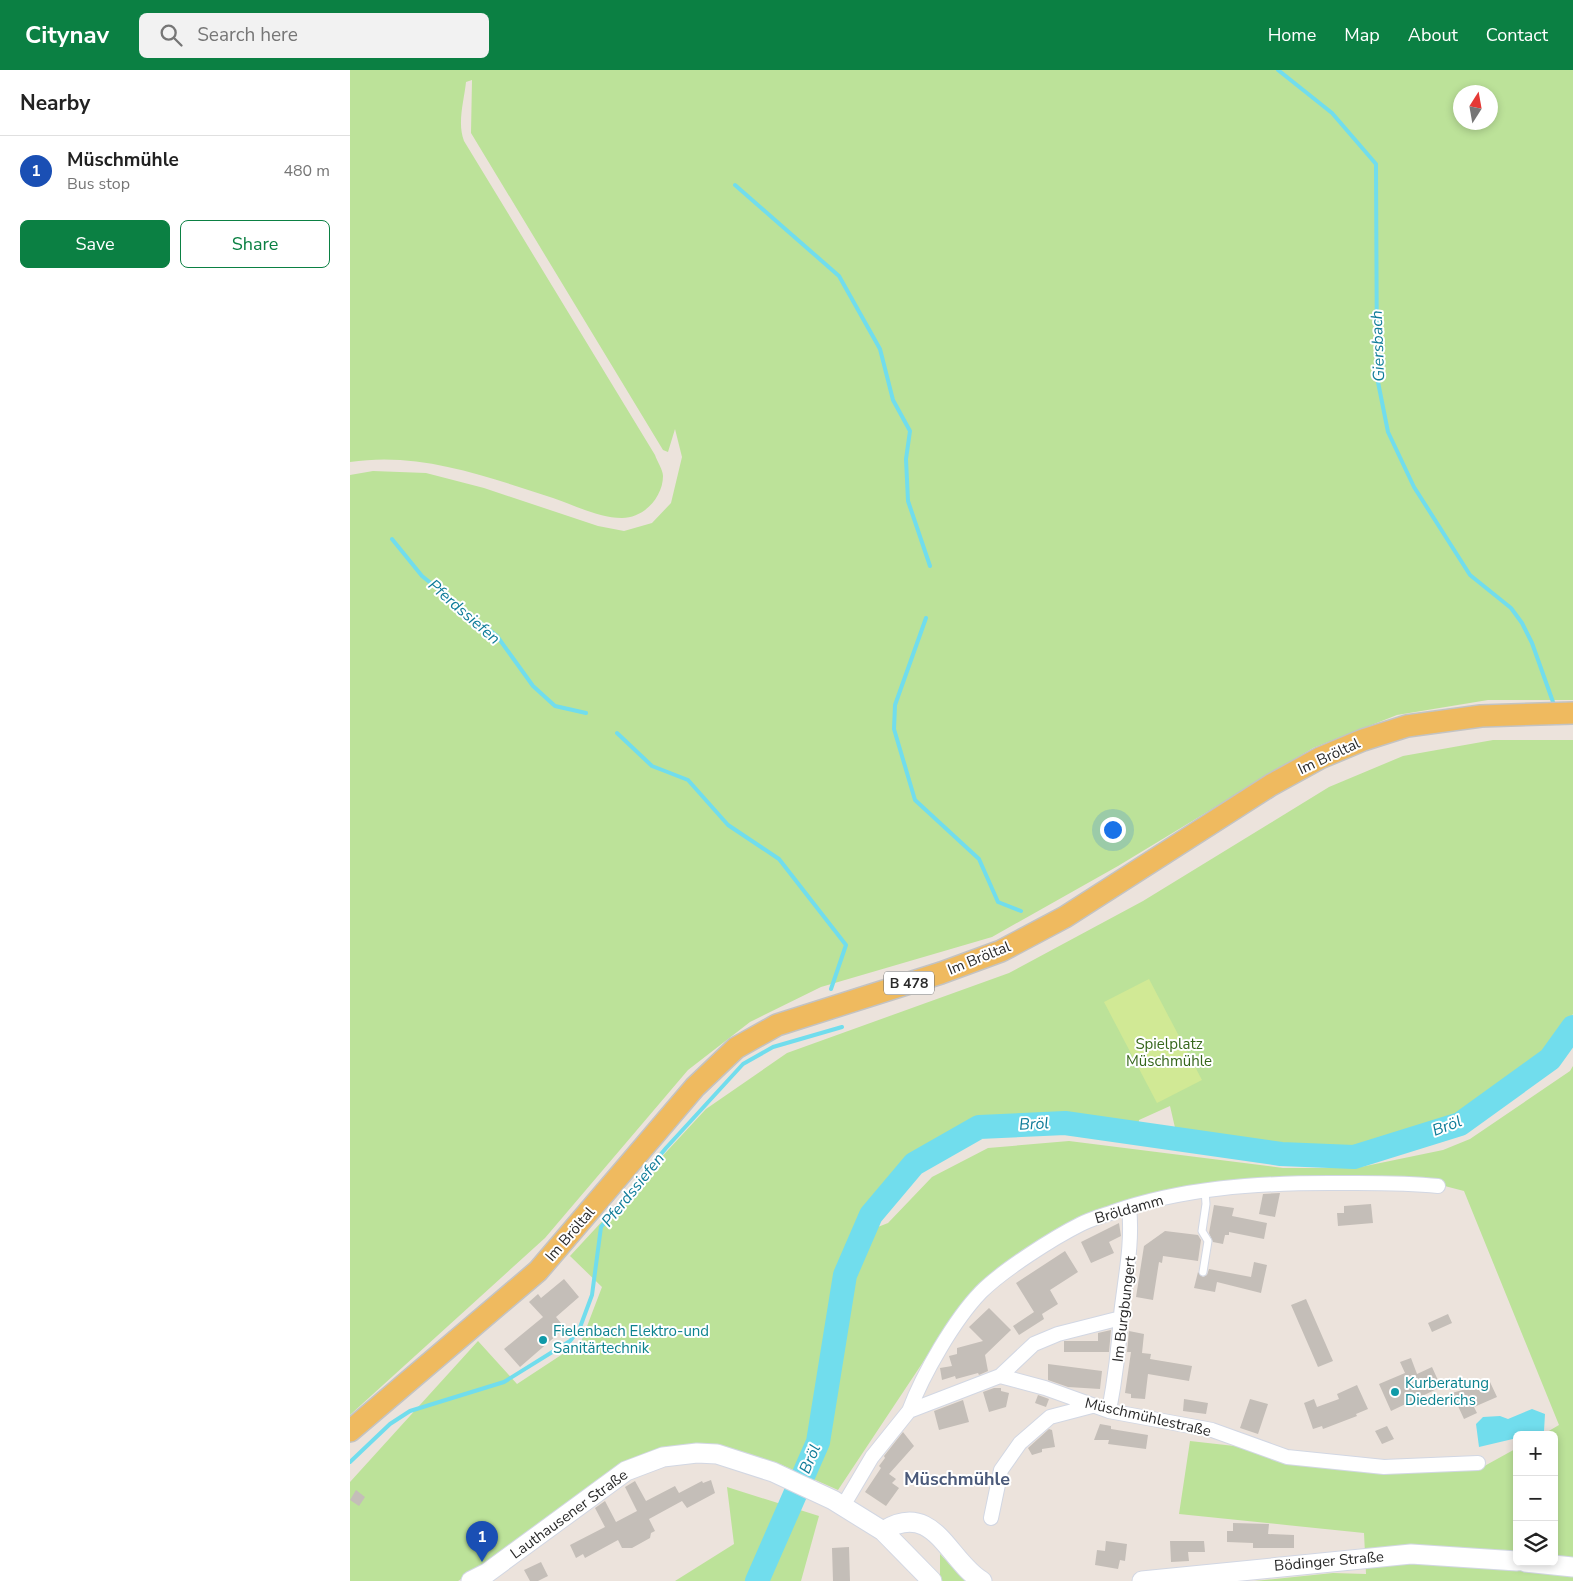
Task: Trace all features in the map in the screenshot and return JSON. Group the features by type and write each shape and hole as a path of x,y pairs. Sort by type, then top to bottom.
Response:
{"main road":[{"name":"Im Bröltal","path":"350,1431 538,1271 696,1087 736,1048 777,1025 941,973 1001,951 1065,917 1271,786 1320,758 1363,740 1407,726 1481,716 1573,714"}],"street":[{"name":"Bröldamm","path":"909,1411 918,1386 946,1338 981,1292 1027,1256 1082,1223 1129,1207 1205,1190 1277,1183 1406,1183 1438,1186"},
{"name":"Im Burgbungert","path":"1109,1411 1116,1375 1121,1318 1130,1255 1132,1232 1129,1207"},
{"path":"838,1503 872,1456 909,1411 1000,1376 1034,1344 1058,1334 1121,1318"},
{"name":"Müschmühlestraße","path":"1000,1376 1045,1388 1109,1411 1212,1430 1287,1457 1384,1467 1478,1462"},
{"path":"991,1518 1001,1470 1020,1444 1050,1417 1092,1406"},
{"name":"Lauthausener Straße","path":"471,1581 487,1573 626,1471 663,1456 698,1453 717,1454 773,1472 838,1503 883,1531 932,1581"},
{"path":"883,1531 896,1523 912,1522 926,1527 940,1538 982,1581"},
{"name":"Bödinger Straße","path":"1142,1581 1411,1554 1513,1562"},
{"path":"1558,1565 1573,1567"}],"lane":[{"path":"1203,1272 1208,1241 1202,1231 1206,1204 1205,1190"}],"green space":[{"path":"350,70 1573,70 1573,700 1488,700 1397,715 1313,748 1118,866 992,937 821,987 750,1022 688,1070 545,1238 350,1415 350,475 373,471 426,473 484,488 598,526 624,531 652,523 671,503 682,457 675,429 668,452 663,450 471,133 472,80 466,82 462,112 461,127 464,141 655,455 663,474 662,484 656,499 651,505 638,514 622,518 596,514 553,498 453,468 402,460 350,462"},
{"name":"Spielplatz Müschmühle","path":"1493,740 1573,740 1573,1014 1544,1056 1460,1118 1355,1152 1280,1146 1176,1132 1170,1106 1139,1120 1138,1128 1068,1117 979,1124 910,1158 865,1211 850,1238 888,1223 932,1177 988,1148 1069,1141 1283,1168 1356,1168 1443,1150 1470,1139 1570,1071 1573,1066 1573,1581 1254,1581 1333,1573 1366,1574 1364,1533 1179,1514 1190,1441 1330,1457 1479,1469 1513,1450 1513,1566 1558,1566 1558,1431 1549,1431 1559,1425 1464,1191 1433,1183 1283,1179 1081,1220 949,1323 838,1490 775,1462 710,1447 666,1451 458,1581 350,1581 350,1482 478,1341 517,1384 581,1342 602,1287 570,1256 706,1109 787,1053 1009,973 1143,901 1329,787 1403,756"},
{"name":"Spielplatz Müschmühle","path":"1149,979 1202,1080 1157,1103 1104,1002"},
{"path":"727,1487 819,1516 801,1581 675,1581 734,1544"},
{"path":"940,1554 965,1581 940,1581"}],"water":[{"path":"1532,1409 1545,1414 1544,1431 1513,1431 1513,1439 1479,1447 1476,1424 1483,1417 1500,1416 1508,1419"}],"building":[{"path":"1280,1193 1275,1217 1259,1214 1263,1194"},
{"path":"1371,1204 1373,1223 1338,1226 1337,1213 1344,1213 1344,1206"},
{"path":"1214,1205 1234,1208 1232,1216 1267,1223 1264,1239 1229,1232 1229,1235 1225,1235 1223,1244 1213,1242 1209,1233"},
{"path":"1119,1223 1121,1236 1109,1242 1114,1253 1091,1263 1081,1242"},
{"path":"1165,1231 1198,1235 1201,1240 1198,1261 1163,1256 1162,1263 1159,1262 1153,1300 1136,1297 1144,1246"},
{"path":"1065,1251 1078,1272 1050,1290 1058,1304 1042,1314 1044,1319 1019,1335 1013,1326 1034,1312 1016,1283"},
{"path":"1254,1262 1267,1265 1261,1293 1217,1282 1215,1292 1194,1288 1198,1272 1203,1277 1207,1275 1209,1269 1251,1277"},
{"path":"564,1279 579,1297 556,1317 565,1328 520,1367 504,1349 543,1317 529,1302 538,1294 541,1298"},
{"path":"1306,1299 1333,1361 1318,1367 1291,1305"},
{"path":"989,1308 1011,1330 985,1355 988,1371 979,1375 978,1373 956,1379 955,1376 942,1380 940,1368 952,1366 949,1356 957,1354 957,1348 983,1341 969,1327"},
{"path":"1448,1314 1452,1323 1432,1332 1428,1323"},
{"path":"1111,1330 1109,1352 1064,1352 1064,1341 1098,1341 1098,1333"},
{"path":"1129,1331 1144,1334 1142,1353 1151,1354 1150,1359 1192,1366 1189,1381 1148,1374 1145,1399 1131,1398 1131,1394 1125,1393 1131,1352 1127,1352"},
{"path":"1411,1358 1417,1374 1432,1367 1441,1387 1391,1411 1379,1384 1405,1373 1400,1362"},
{"path":"1048,1364 1102,1371 1100,1389 1068,1387 1048,1380"},
{"path":"1490,1382 1497,1397 1474,1407 1477,1413 1464,1419 1452,1393"},
{"path":"1357,1385 1368,1409 1356,1414 1357,1416 1323,1429 1322,1426 1313,1429 1304,1403 1314,1399 1317,1407 1339,1399 1337,1394"},
{"path":"994,1388 1001,1388 1001,1391 1009,1393 1006,1407 989,1412 983,1392"},
{"path":"1038,1395 1049,1399 1046,1407 1035,1403"},
{"path":"1184,1399 1208,1403 1206,1414 1183,1411"},
{"path":"1250,1399 1268,1404 1258,1434 1240,1428"},
{"path":"963,1400 969,1422 939,1430 934,1411"},
{"path":"1100,1424 1111,1426 1111,1429 1148,1435 1146,1449 1108,1444 1109,1440 1094,1440"},
{"path":"1387,1426 1394,1439 1382,1444 1375,1431"},
{"path":"1049,1429 1052,1430 1055,1447 1042,1449 1042,1452 1032,1455 1028,1448"},
{"path":"903,1432 914,1446 889,1474 896,1479 892,1483 899,1488 886,1506 865,1492 881,1468 879,1466 885,1458 884,1456"},
{"path":"711,1480 715,1493 687,1508 682,1501 649,1519 655,1531 651,1533 650,1538 632,1548 622,1548 618,1540 585,1558 583,1554 576,1558 570,1545 605,1527 595,1508 605,1501 616,1522 637,1511 625,1487 635,1481 646,1501 675,1486 679,1493 702,1481 703,1483"},
{"path":"356,1490 365,1497 359,1506 350,1500"},
{"path":"1233,1523 1269,1524 1268,1534 1294,1535 1294,1548 1253,1548 1253,1543 1227,1542 1227,1531 1233,1531"},
{"path":"1106,1541 1127,1544 1125,1561 1120,1560 1118,1569 1095,1565 1097,1550 1105,1551"},
{"path":"1170,1541 1204,1541 1205,1552 1188,1552 1189,1561 1171,1562"},
{"path":"849,1547 850,1581 833,1581 832,1548"},
{"path":"541,1562 548,1576 538,1581 530,1581 524,1570"}],"waterway":[{"name":"Giersbach","path":"1278,70 1332,113 1376,164 1377,377 1388,432 1414,487 1470,575 1511,608 1522,623 1532,643 1553,702"},
{"path":"735,185 839,276 880,349 893,400 910,431 906,459 908,501 930,566"},
{"name":"Pferdssiefen","path":"392,539 422,576 497,636 533,686 555,706 586,713"},
{"path":"926,618 895,705 894,729 915,800 979,859 998,902 1021,911"},
{"name":"Pferdssiefen","path":"617,733 652,766 688,780 728,825 779,859 846,945 831,989"},
{"name":"Pferdssiefen","path":"350,1462 390,1424 410,1411 504,1382 570,1341 579,1330 592,1295 601,1227 666,1148 743,1064 773,1047 842,1027"},
{"name":"Bröl","path":"757,1581 818,1442 845,1275 871,1215 914,1164 979,1127 1065,1123 1281,1154 1354,1157 1460,1124 1550,1059 1573,1027"}],"place":[{"name":"Fielenbach Elektro-und Sanitärtechnik","path":"543,1340"},
{"name":"Kurberatung Diederichs","path":"1395,1392"},
{"name":"Müschmühle","path":"482,1562"}],"district":[{"name":"Müschmühle","path":"957,1479"}]}
